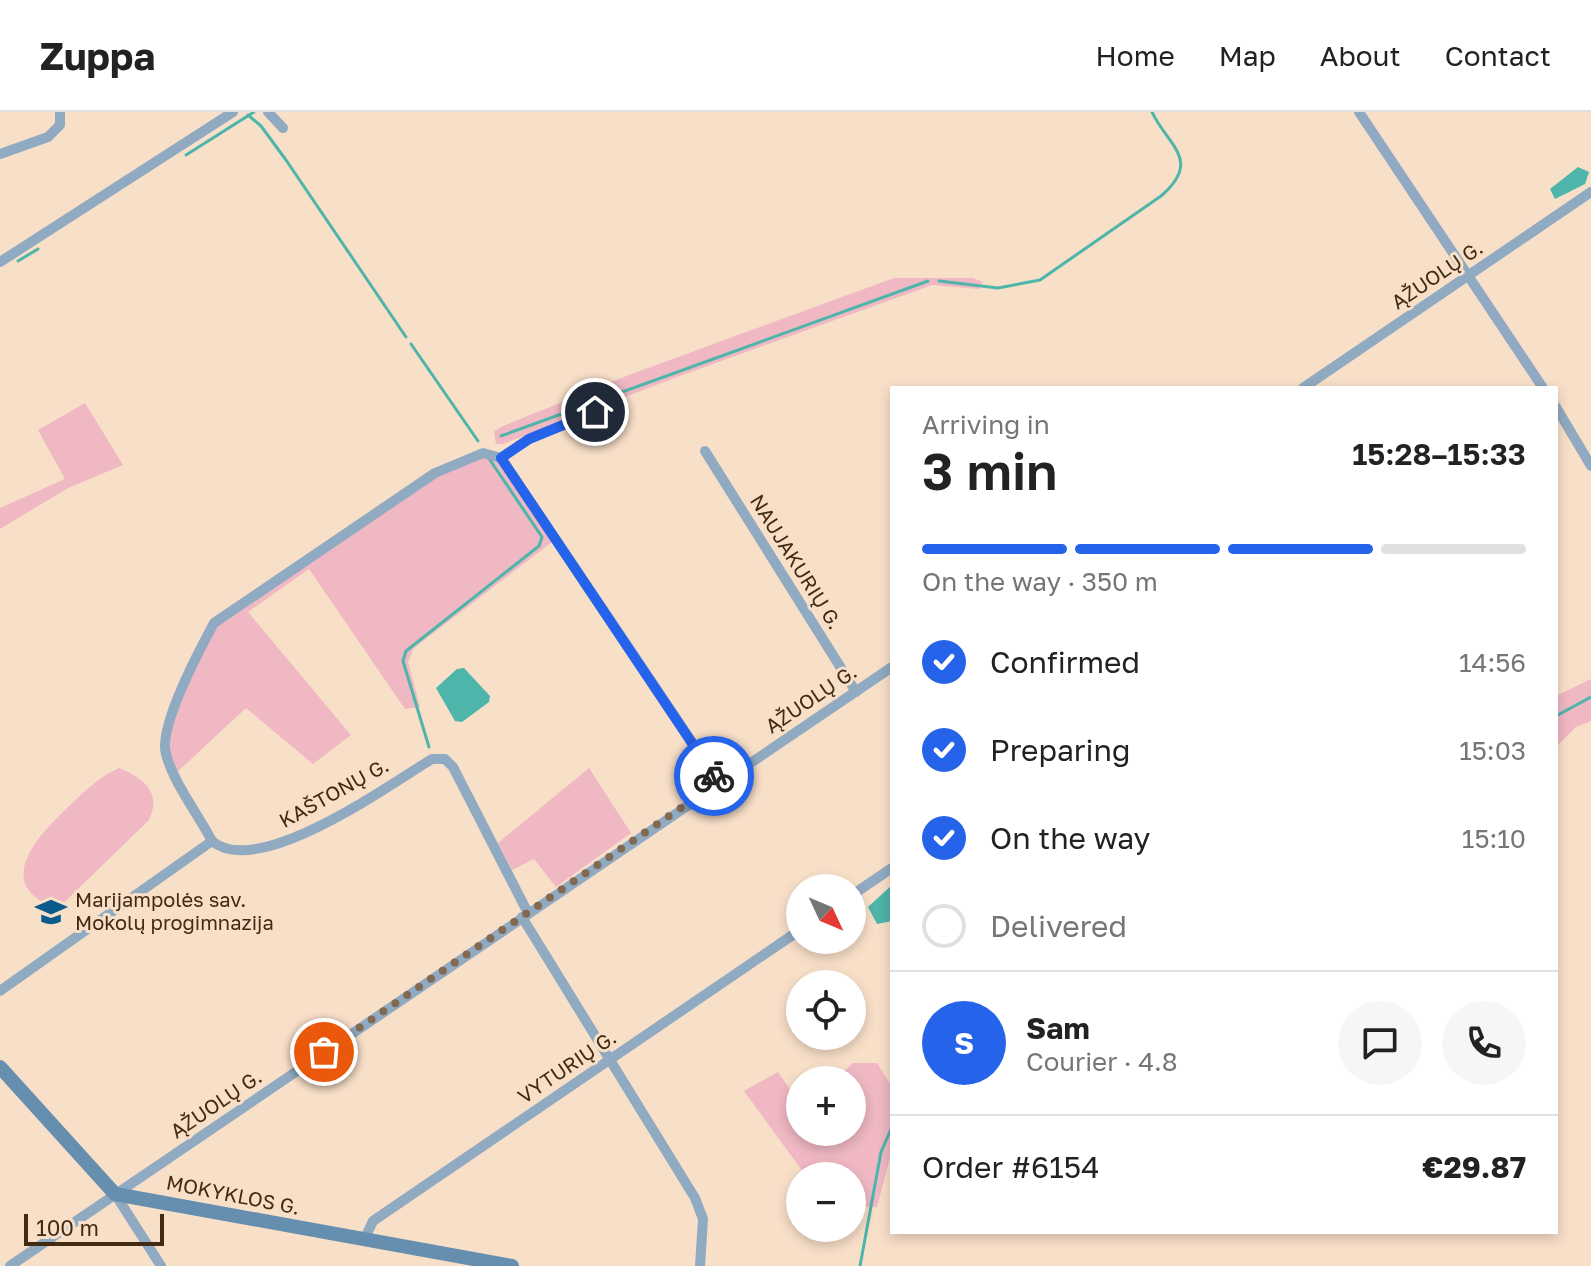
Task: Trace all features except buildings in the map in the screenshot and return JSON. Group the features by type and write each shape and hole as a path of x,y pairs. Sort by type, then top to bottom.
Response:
{"main road":[{"path":"0,1067 115,1194"},
{"name":"MOKYKLOS G.","path":"115,1194 512,1266"}],"street":[{"path":"0,154 48,137 60,125 60,112"},
{"path":"0,262 233,112"},
{"path":"268,112 283,128"},
{"path":"1359,112 1542,386"},
{"name":"ĄŽUOLŲ G.","path":"1306,386 1591,192"},
{"path":"501,458 529,439 619,402"},
{"path":"1558,410 1591,466"},
{"name":"NAUJAKURIŲ G.","path":"705,451 856,692"},
{"path":"0,991 212,841 202,818 174,775 164,741 198,652 214,623 435,473 483,453 501,458 719,782"},
{"name":"ĄŽUOLŲ G.","path":"10,1266 890,668"},
{"name":"KAŠTONŲ G.","path":"212,841 245,851 273,847 317,826 432,759 445,759 453,767 525,915"},
{"path":"866,886 890,869"},
{"path":"525,915 701,1209 704,1235 700,1266"},
{"name":"VYTURIŲ G.","path":"364,1240 373,1221 786,940"},
{"path":"115,1194 161,1266"}],"shaded area":[{"path":"894,278 972,278 983,282 979,289 932,285 496,444 494,431 503,426 629,375"},
{"path":"85,403 123,465 68,488 0,529 0,508 65,479 38,430"},
{"path":"493,454 556,539 414,648 408,662 420,707 405,709 309,569 248,612 351,735 313,764 246,708 174,775 165,754 169,726 214,623 435,473"},
{"path":"1591,679 1591,721 1576,727 1558,745 1558,695"},
{"path":"119,768 143,782 152,794 149,820 46,920 41,913 49,905 34,896 26,885 26,862 32,849 50,825 81,795"},
{"path":"589,768 631,833 556,887 534,859 512,870 498,843"},
{"path":"853,1063 877,1063 890,1084 890,1158 877,1207 866,1207 866,1162 796,1162 744,1091 778,1072 786,1084 786,1146 866,1146 866,1066 850,1066"}],"water":[{"path":"1578,167 1589,172 1585,184 1555,199 1550,189"},
{"path":"464,668 490,696 489,702 462,722 455,721 436,688 457,669"},
{"path":"890,887 890,921 877,924 868,907"}],"waterway":[{"path":"186,155 254,112"},
{"path":"939,281 998,288 1040,280 1161,196 1173,183 1181,162 1152,112"},
{"path":"248,115 261,126 286,160 406,337"},
{"path":"18,261 38,249"},
{"path":"501,436 928,281"},
{"path":"411,344 478,441"},
{"path":"429,747 403,661 406,651 539,546 542,537 490,460"},
{"path":"1558,715 1591,697"},
{"path":"860,1266 881,1152 890,1132"}],"way so far":[{"path":"324,1052 719,782 714,776"}],"place":[{"name":"Marijampolės sav. Mokolų progimnazija","path":"51,912"}],"route":[{"path":"595,412 529,439 501,458 714,776"}]}
